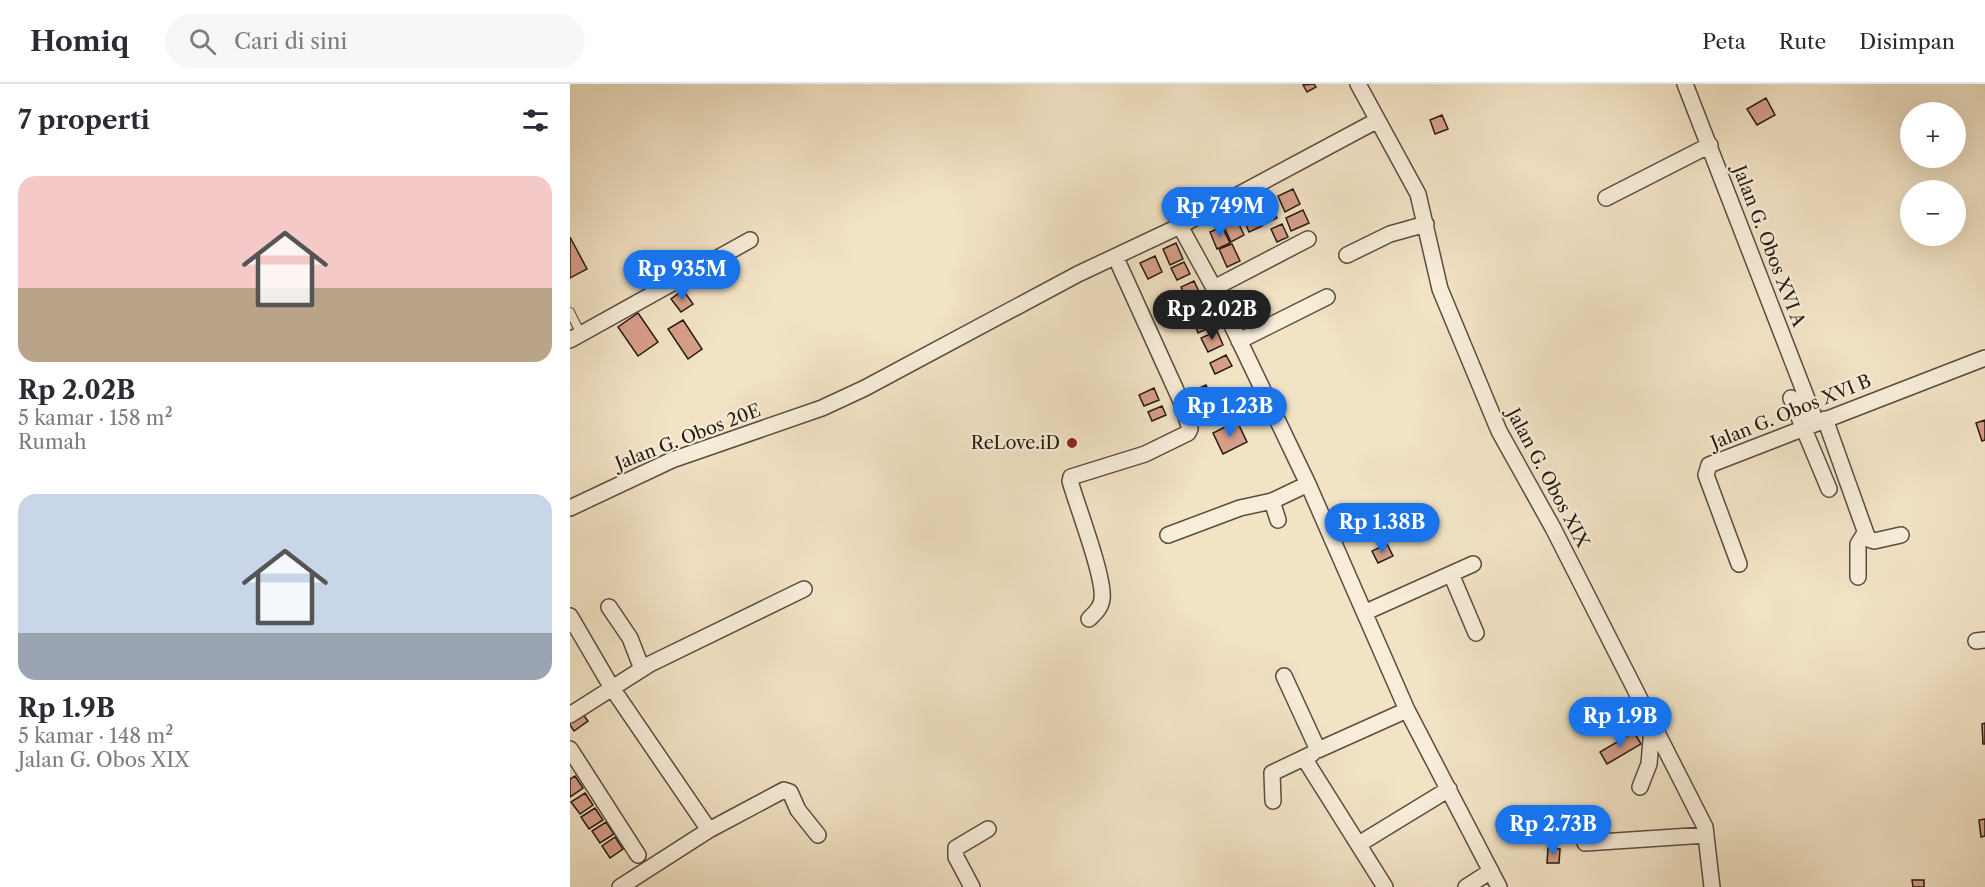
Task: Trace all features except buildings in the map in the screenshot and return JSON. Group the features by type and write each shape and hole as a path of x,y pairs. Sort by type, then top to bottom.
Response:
{"street":[{"name":"Jalan G. Obos XIX","path":"1358,84 1376,121 1418,194 1440,289 1495,422 1553,528 1701,820 1706,835 1712,887"},
{"name":"Jalan G. Obos XVI A","path":"1685,84 1815,423"},
{"name":"Jalan G. Obos 20E","path":"570,508 672,460 822,408 907,367 1078,274 1180,226 1376,121"},
{"path":"1606,198 1710,145"},
{"path":"1347,255 1390,234 1426,224"},
{"path":"1180,226 1214,288 1308,484 1407,710 1499,887"},
{"path":"1214,288 1308,239"},
{"path":"575,337 750,240"},
{"path":"1089,619 1100,607 1101,589 1070,481 1071,477 1145,454 1188,433 1190,429 1180,399 1116,258"},
{"path":"1239,341 1327,297"},
{"name":"Jalan G. Obos XVI B","path":"1739,564 1706,470 1709,465 1985,358"},
{"path":"1791,398 1815,423 1868,539 1874,541 1901,535"},
{"path":"1815,423 1829,489"},
{"path":"1168,535 1240,508 1272,501 1308,484"},
{"path":"1272,501 1278,520"},
{"path":"1858,577 1858,544 1864,533"},
{"path":"1366,612 1473,564"},
{"path":"1451,574 1476,633"},
{"path":"570,715 642,669 804,589"},
{"path":"609,607 630,638 642,669"},
{"path":"570,616 612,688 709,830"},
{"path":"1284,676 1318,750"},
{"path":"1273,801 1272,773 1407,710"},
{"path":"1640,787 1649,764 1652,727"},
{"path":"570,749 638,855"},
{"path":"1304,758 1385,887"},
{"path":"1359,844 1449,789"},
{"path":"620,887 709,830 784,790 790,792 798,810 818,835"},
{"path":"972,887 956,857 956,848 988,829"},
{"path":"1585,843 1706,835"},
{"path":"1466,887 1491,871"}],"lane":[{"path":"570,312 575,337"}],"place":[{"name":"ReLove.iD","path":"1072,443"}]}
